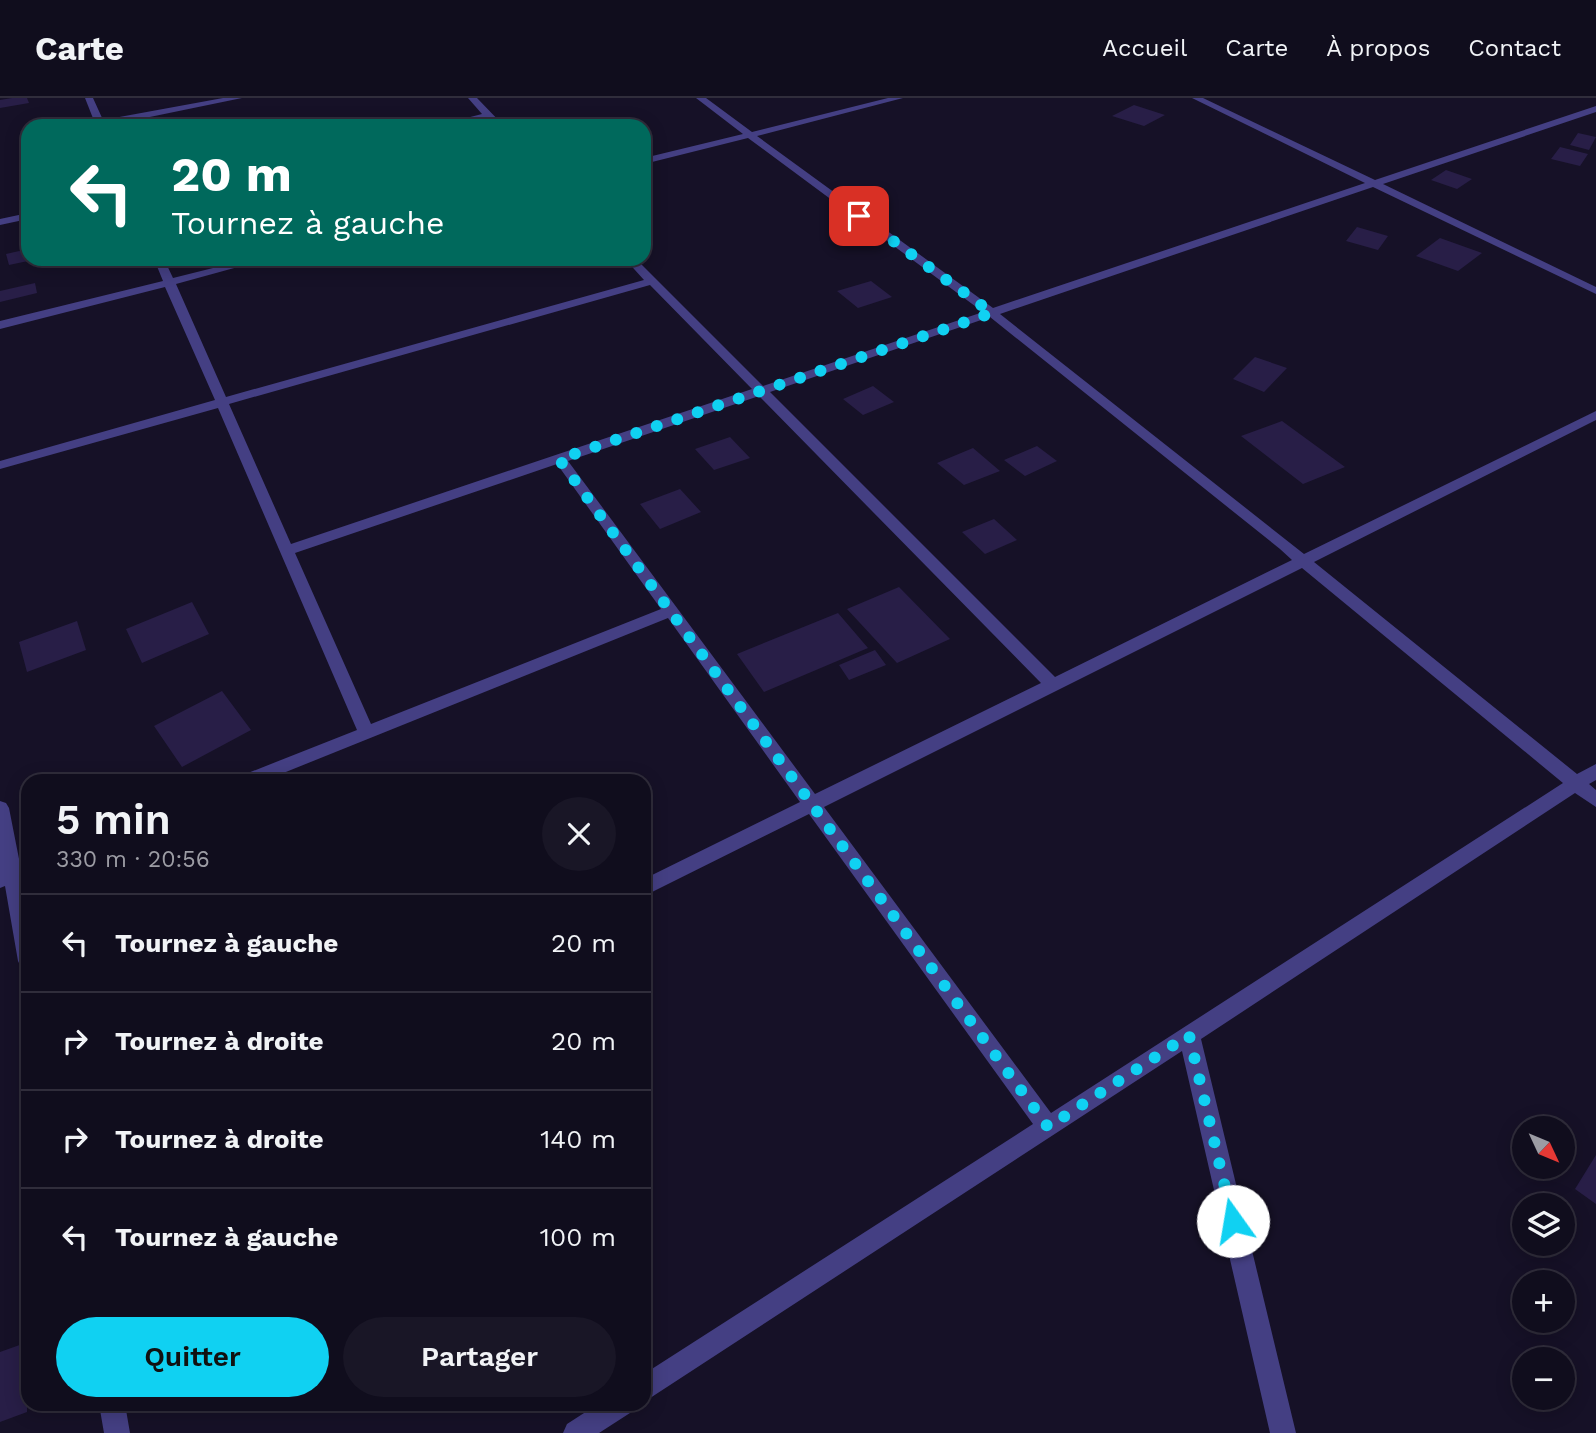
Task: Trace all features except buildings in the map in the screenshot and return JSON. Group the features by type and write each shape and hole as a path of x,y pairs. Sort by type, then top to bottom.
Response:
{"street":[{"path":"89,98 98,119"},
{"path":"131,119 238,98"},
{"path":"472,98 492,119"},
{"path":"700,98 992,313 1596,800"},
{"path":"651,159 899,98"},
{"path":"1196,98 1596,291"},
{"path":"286,551 1596,109"},
{"path":"471,119 488,115"},
{"path":"0,222 21,218"},
{"path":"162,266 367,733"},
{"path":"0,326 235,266"},
{"path":"637,266 1053,685"},
{"path":"0,465 652,282"},
{"path":"651,885 1596,415"},
{"path":"559,459 1048,1127"},
{"path":"264,774 671,611"},
{"path":"651,1384 1596,771"},
{"path":"0,808 21,921"},
{"path":"1189,1035 1283,1433"},
{"path":"113,1411 117,1433"},
{"path":"576,1433 610,1411"}],"route":[{"path":"859,216 992,313 559,459 1048,1127 1189,1035 1233,1221"}]}
